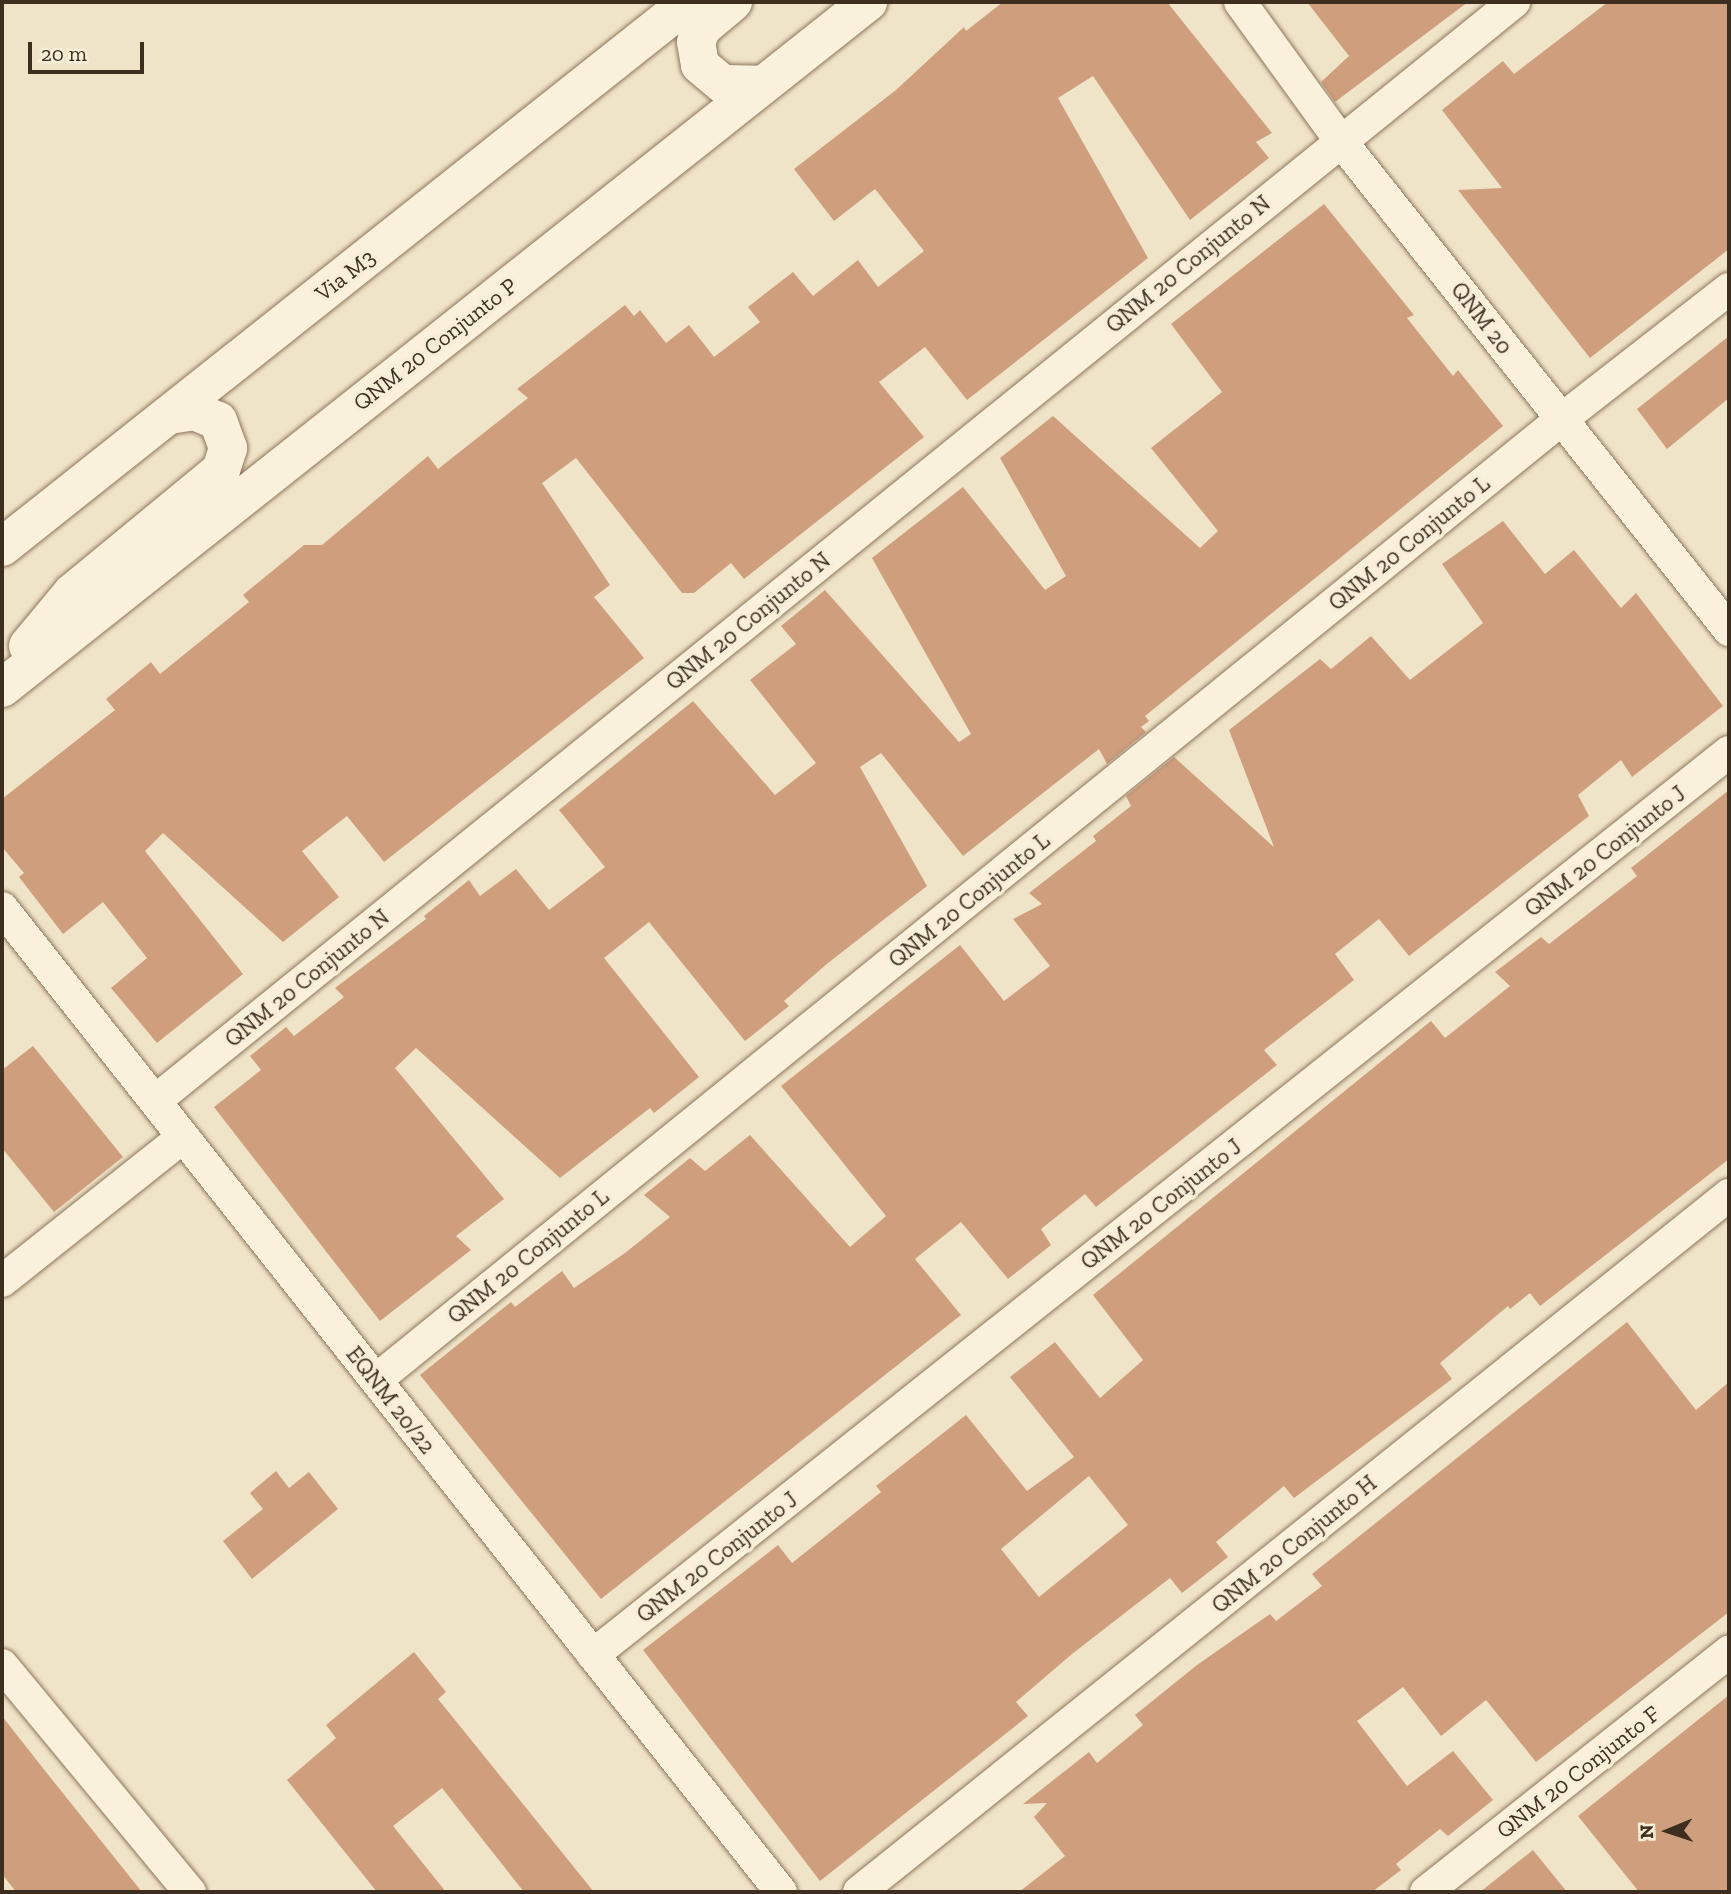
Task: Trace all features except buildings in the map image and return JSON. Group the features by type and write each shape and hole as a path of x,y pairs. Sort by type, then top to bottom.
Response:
{"main road":[{"name":"Via M3","path":"2,547 689,2"},
{"path":"733,2 702,28 696,42 700,65 723,84 762,85"},
{"name":"QNM 20 Conjunto P","path":"2,688 868,2"},
{"path":"2,677 72,593 221,470 228,448 218,421 195,411 169,415"}],"street":[{"name":"QNM 20","path":"1240,2 1340,140 1729,630"},
{"name":"QNM 20 Conjunto N","path":"155,1101 1340,140 1514,2"},
{"name":"QNM 20 Conjunto L","path":"376,1380 1562,419 1729,289"},
{"name":"QNM 20 Conjunto J","path":"593,1655 1729,752"},
{"name":"EQNM 20/22","path":"2,908 781,1892"},
{"path":"2,1281 183,1137"},
{"name":"QNM 20 Conjunto H","path":"859,1892 1729,1195"},
{"name":"QNM 20 Conjunto F","path":"1426,1892 1729,1652"},
{"path":"3,1670 190,1892"}]}
